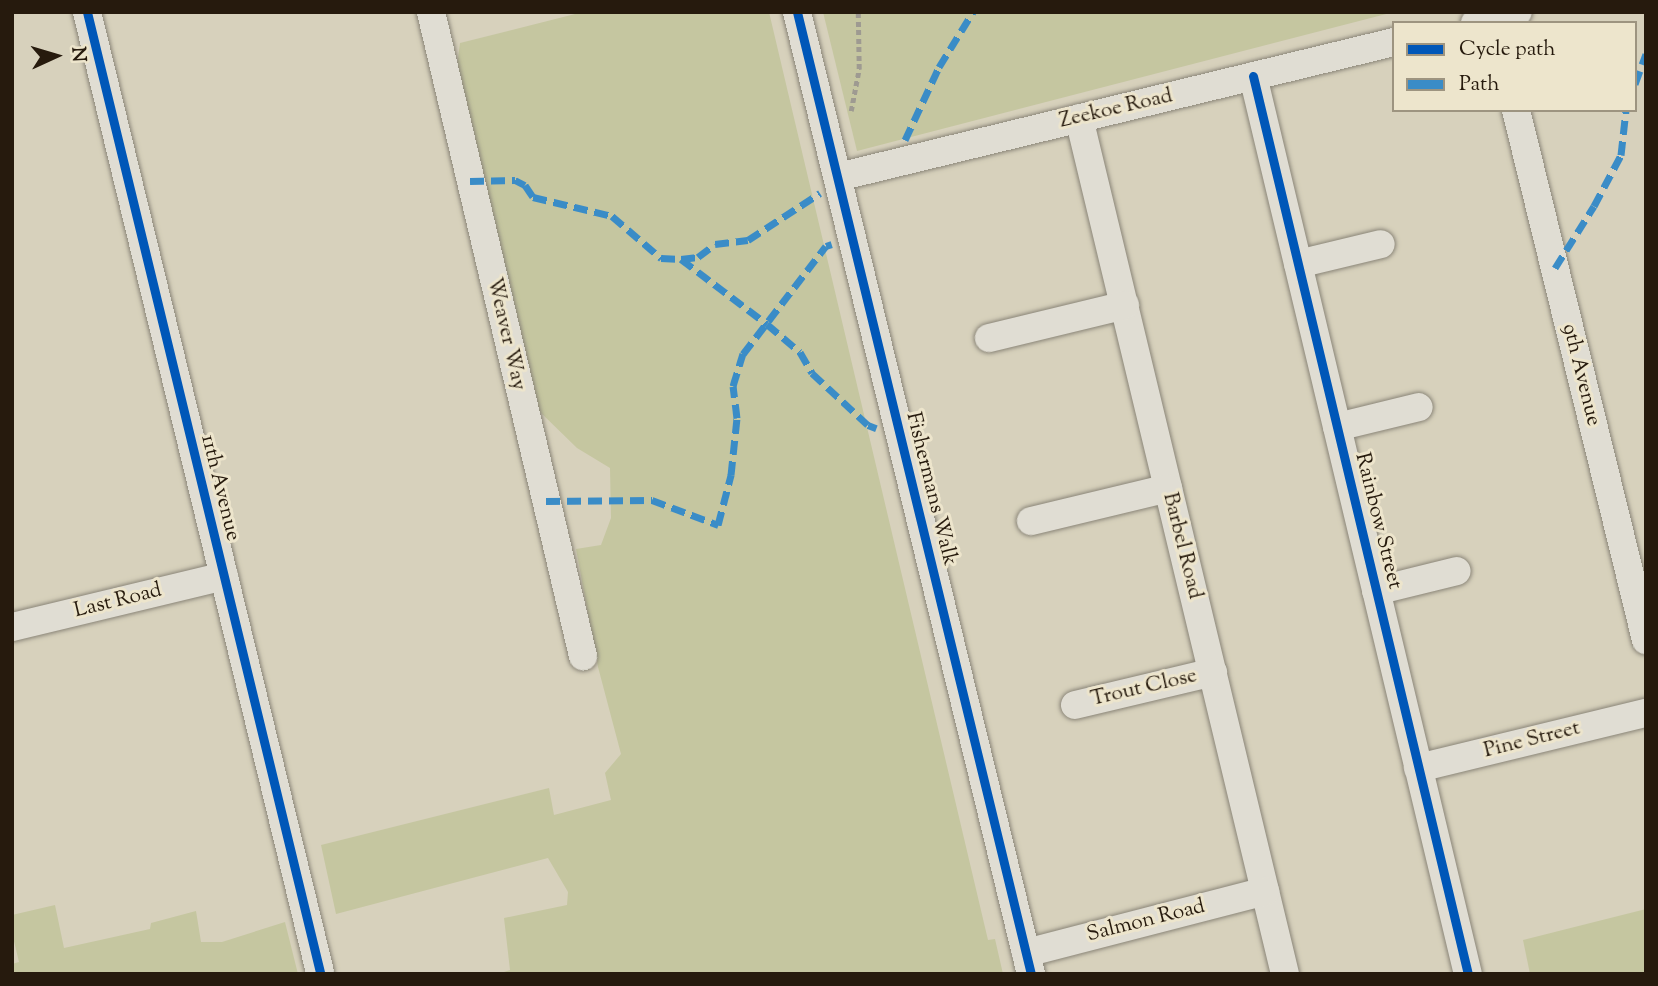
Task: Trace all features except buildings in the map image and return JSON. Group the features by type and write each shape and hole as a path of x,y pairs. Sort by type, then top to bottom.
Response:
{"street":[{"name":"11th Avenue","path":"87,12 320,972"},
{"name":"Weaver Way","path":"431,12 583,656"},
{"name":"Fishermans Walk","path":"797,12 1028,963"},
{"name":"Zeekoe Road","path":"838,177 1392,43"},
{"name":"Rainbow Street","path":"1253,76 1468,974"},
{"name":"9th Avenue","path":"1516,112 1646,640"},
{"name":"Barbel Road","path":"1079,118 1285,974"},
{"path":"1298,264 1381,244"},
{"path":"989,338 1125,305"},
{"name":"Rainbow Street","path":"1337,427 1419,407"},
{"path":"1031,521 1168,488"},
{"name":"Rainbow Street","path":"1376,591 1457,571"},
{"name":"Last Road","path":"12,627 224,576"},
{"name":"Trout Close","path":"1075,705 1213,672"},
{"name":"Pine Street","path":"1418,768 1646,713"},
{"name":"Salmon Road","path":"1028,963 1265,891"}],"path":[{"path":"850,116 859,69 859,12"}],"green space":[{"path":"583,12 769,12 988,940 995,939 1003,974 498,974 510,970 504,918 567,905 568,892 548,858 336,914 321,845 549,788 554,815 611,800 605,773 621,754 598,667 576,549 601,545 611,518 610,468 577,448 538,410 457,66 460,43"},
{"path":"823,12 1394,12 857,151"},
{"path":"55,905 64,948 150,929 151,923 196,911 201,942 222,942 285,922 298,974 12,974 12,964 19,962 12,933 12,915"},
{"path":"1646,909 1646,974 1530,974 1523,940"}],"marked path":[{"path":"905,140 939,67 973,12"},
{"path":"1637,79 1646,54"},
{"path":"1555,268 1594,206 1621,155 1626,112"},
{"path":"470,181 515,180 525,185 533,197 612,216 661,258 681,259 767,324 800,352 812,373 868,425 876,428"},
{"path":"681,259 698,257 715,244 748,240 820,193"},
{"path":"546,501 652,500 718,525 731,475 737,418 733,386 743,354 826,246 832,244"}],"cycle path":[{"path":"87,12 320,972"},
{"path":"797,12 1031,974"},
{"path":"1253,76 1468,974"}]}
